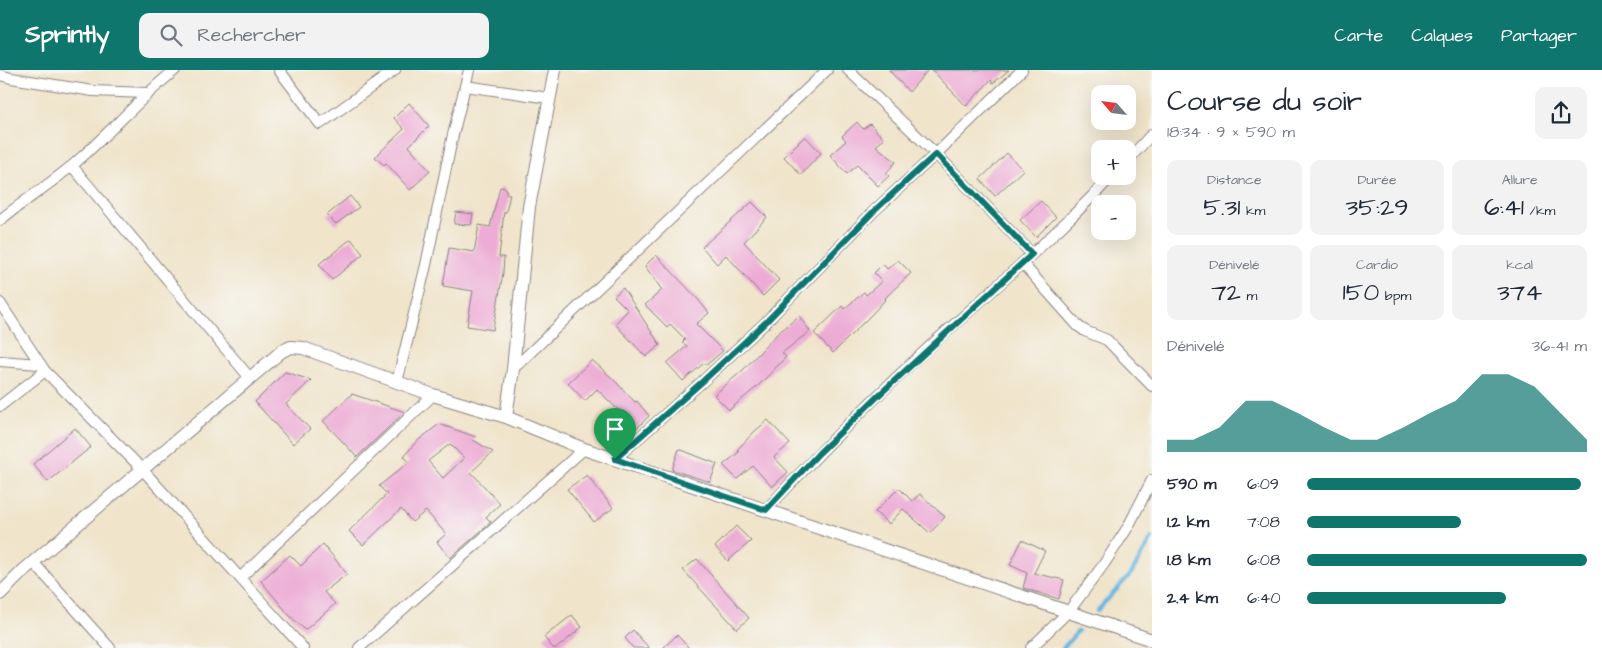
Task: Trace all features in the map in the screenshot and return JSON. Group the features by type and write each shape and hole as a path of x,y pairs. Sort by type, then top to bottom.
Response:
{"street":[{"path":"0,220 72,166 120,122 147,93 175,70"},
{"path":"279,70 320,124 394,70"},
{"path":"397,382 426,265 452,139 469,70"},
{"path":"506,417 513,369 529,207 555,70"},
{"path":"513,369 827,70"},
{"path":"848,70 936,154 1032,254"},
{"path":"615,459 765,323 874,211 1022,70"},
{"path":"0,75 93,92 147,93"},
{"path":"465,86 549,98"},
{"path":"1136,151 1152,134"},
{"path":"72,166 250,378"},
{"path":"766,510 819,453 879,395 1032,254 1103,185"},
{"path":"1022,263 1078,326 1107,340 1152,386"},
{"path":"0,303 42,367 142,468 303,648"},
{"path":"0,594 33,562 142,468 290,347 303,348 433,395 506,417 615,459 1152,640"},
{"path":"0,361 42,367"},
{"path":"0,406 42,367"},
{"path":"240,578 433,395"},
{"path":"359,648 584,448"},
{"path":"1031,648 1068,611 1104,564 1128,527 1152,480"},
{"path":"33,562 110,648"}],"building":[{"path":"889,70 928,70 909,92"},
{"path":"932,70 1009,70 993,83 991,80 966,106"},
{"path":"409,103 429,126 409,146 430,171 410,190 386,163 384,165 375,157 404,129 394,118"},
{"path":"857,122 863,129 870,124 884,139 876,146 896,162 886,173 889,176 878,186 857,165 847,174 830,155 846,141 842,136"},
{"path":"805,136 821,153 801,175 784,157"},
{"path":"1007,153 1023,170 995,196 980,179"},
{"path":"500,187 506,188 506,194 510,194 506,212 504,212 499,257 504,257 503,273 493,330 467,326 473,291 443,286 449,248 474,252 479,225 490,227"},
{"path":"350,196 359,207 336,224 327,215"},
{"path":"1041,201 1056,217 1036,237 1020,220"},
{"path":"752,202 767,217 744,242 779,280 763,296 726,255 717,264 702,247"},
{"path":"456,212 473,214 471,225 454,224"},
{"path":"351,239 363,254 332,280 319,264"},
{"path":"656,255 709,313 696,324 723,351 706,365 704,363 683,381 667,363 687,346 682,342 685,339 670,324 667,327 645,305 662,290 645,266"},
{"path":"898,260 911,273 833,353 814,333 842,306 844,309 864,292 866,295 882,281 874,273 883,264 887,269"},
{"path":"623,288 660,345 646,357 615,324 628,310 614,296"},
{"path":"799,316 810,331 782,353 786,357 758,386 729,410 714,395 743,370 778,333"},
{"path":"592,360 635,402 637,401 649,416 625,440 612,425 622,414 597,389 585,401 568,383"},
{"path":"285,372 311,380 286,404 310,429 293,444 255,402"},
{"path":"352,394 405,412 357,457 323,421"},
{"path":"768,420 790,444 774,457 788,472 772,487 753,466 737,479 723,465 739,452 737,450"},
{"path":"439,424 476,437 473,440 493,452 471,472 500,504 486,517 491,522 450,558 437,542 446,534 426,511 412,522 401,509 363,545 349,531 387,494 379,486 409,462 404,456 415,443","holes":["450,444 464,458 443,478 428,461"]},
{"path":"75,428 91,447 48,482 33,464"},
{"path":"679,449 717,464 710,482 672,470"},
{"path":"587,475 613,508 594,522 567,489"},
{"path":"899,488 912,501 920,494 945,517 930,533 903,509 889,524 875,512"},
{"path":"736,526 751,541 728,561 715,547"},
{"path":"1022,540 1045,551 1034,573 1064,580 1059,599 1023,588 1027,573 1010,565"},
{"path":"323,544 347,574 324,592 335,604 305,630 290,616 261,581 290,555 301,566"},
{"path":"697,559 749,618 737,629 683,570"},
{"path":"572,615 582,627 557,648 553,648 544,637"},
{"path":"633,630 649,648 633,648 625,638"},
{"path":"677,635 689,648 663,648"}],"waterway":[{"path":"1097,611 1131,574 1152,538"},
{"path":"1063,648 1078,631"}],"route":[{"path":"936,154 1032,254 879,395 819,453 766,510 615,459 765,323 874,211 936,154"}]}
